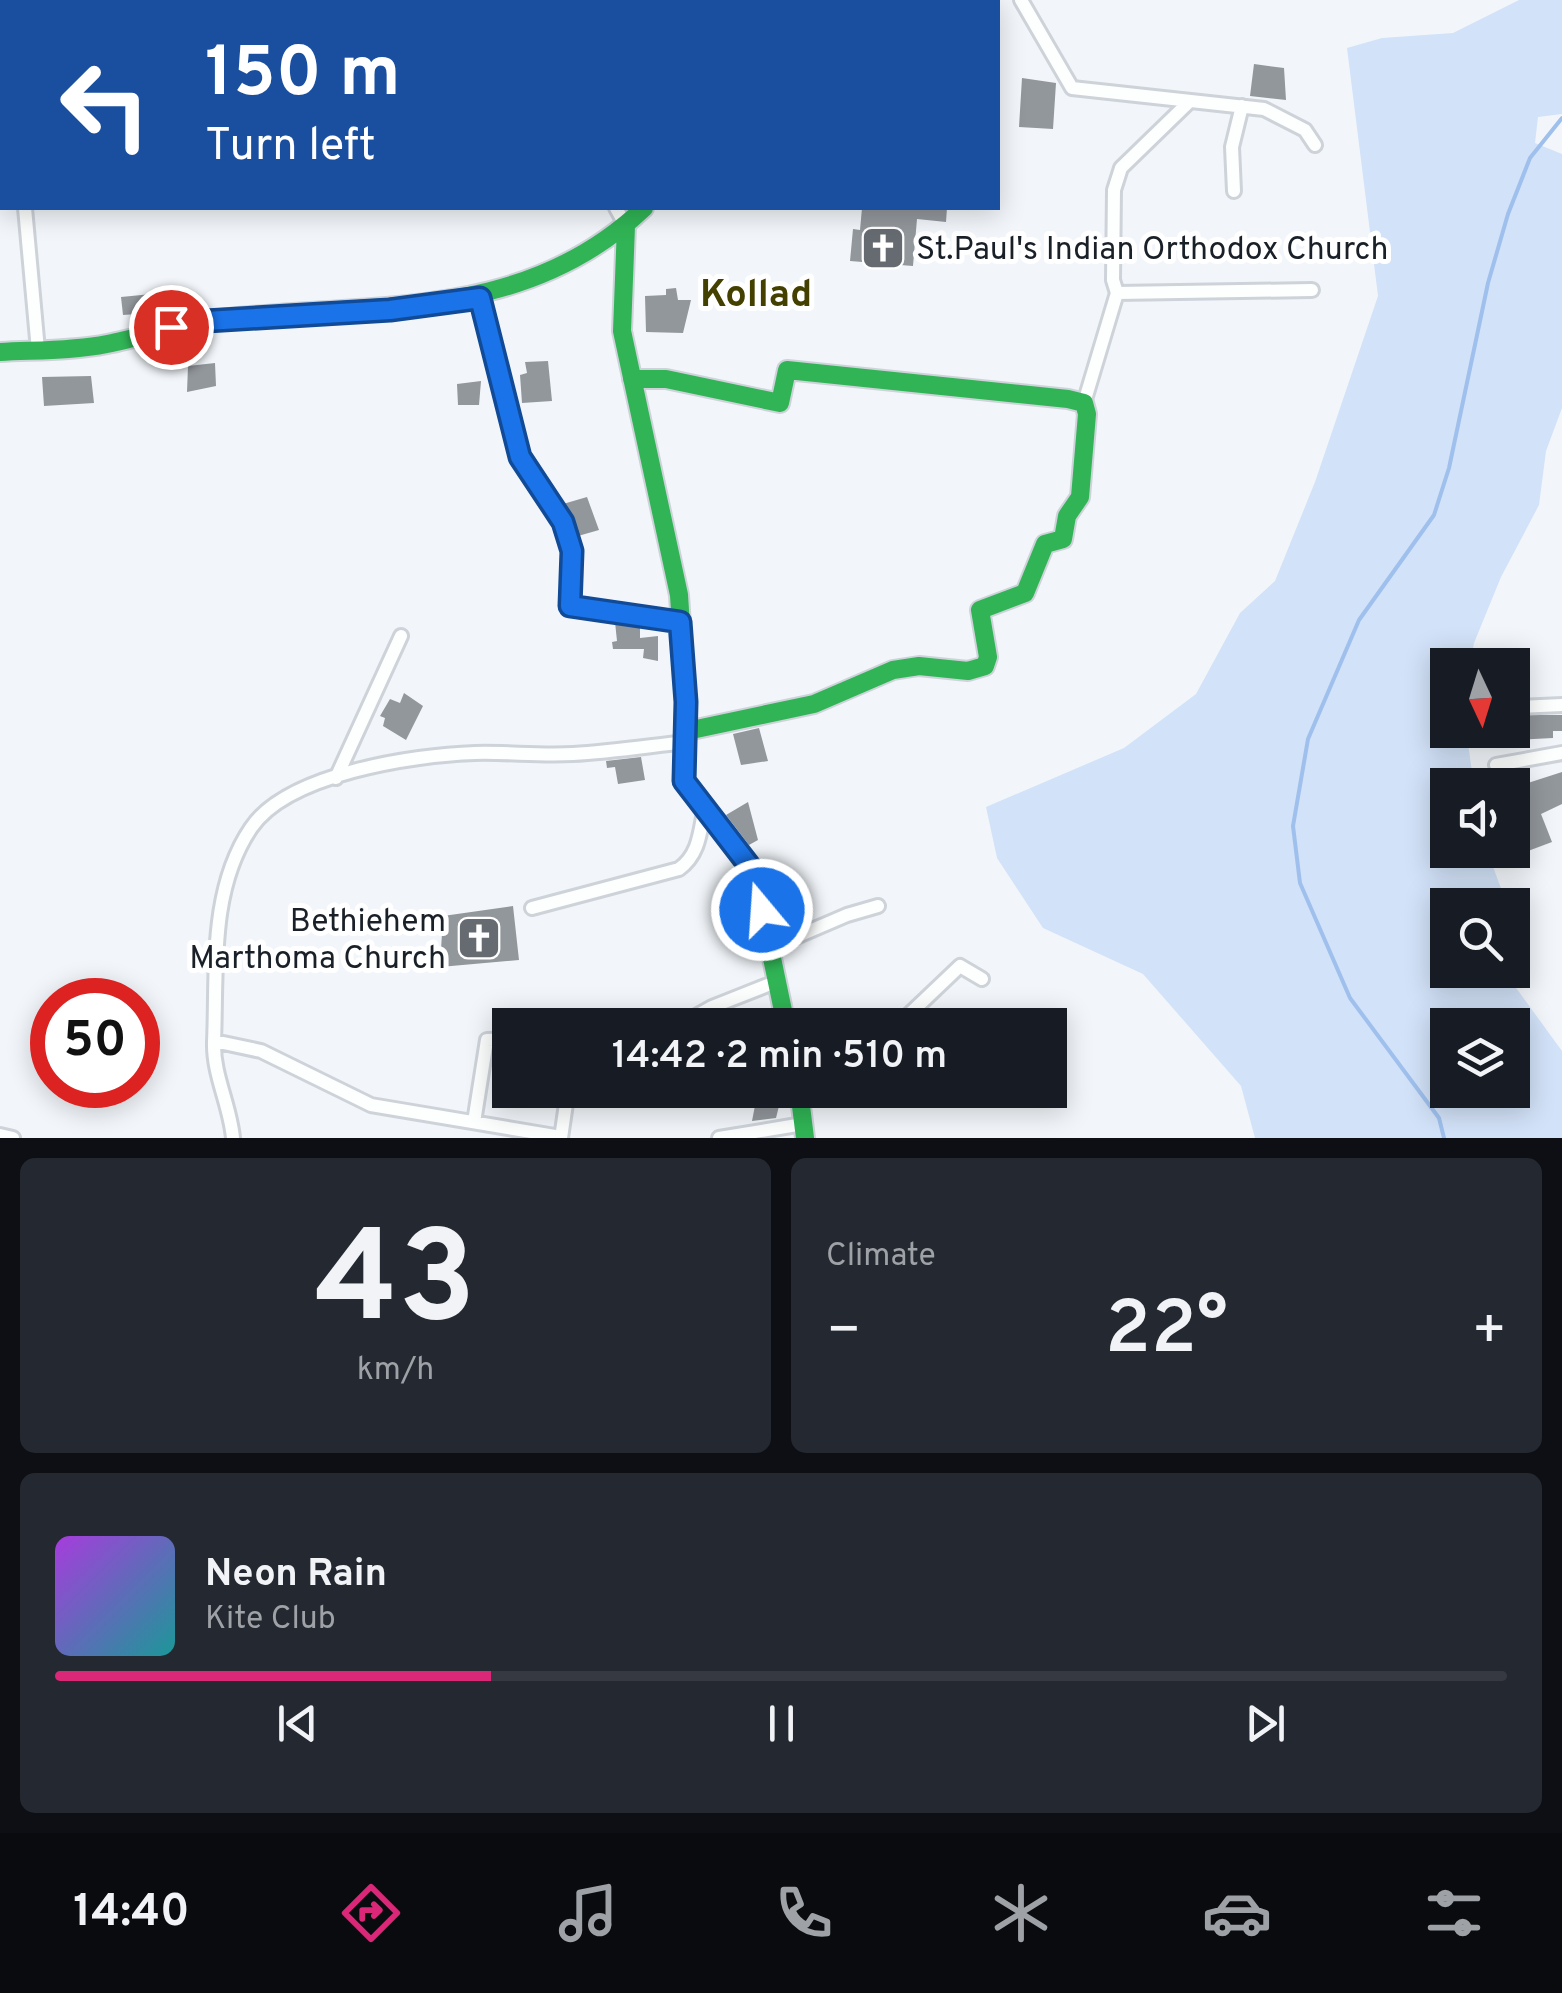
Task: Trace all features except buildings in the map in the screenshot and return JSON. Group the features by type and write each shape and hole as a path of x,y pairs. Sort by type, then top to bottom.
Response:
{"main road":[{"path":"0,352 119,342 206,321 390,310 480,298 530,282 626,226 642,210"},
{"path":"626,226 622,331 679,595 686,737 684,781 754,872 783,1008"},
{"path":"632,378 666,379 780,404 787,370 1084,402 1087,414 1080,497 1066,516 1063,539 1045,544 1033,560 1030,587 1017,598 980,610 986,666 968,671 919,666 894,670 814,704 686,737"}],"street":[{"path":"1021,0 1072,88 1264,108 1305,130 1315,145"},
{"path":"1084,402 1117,293 1113,280 1114,190 1121,168 1190,100"},
{"path":"1234,191 1232,147 1242,106"},
{"path":"25,210 38,350"},
{"path":"617,210 626,226"},
{"path":"1117,293 1312,290"},
{"path":"480,298 520,457 563,522 572,551 570,606 680,622"},
{"path":"336,778 401,636"},
{"path":"1530,707 1562,705"},
{"path":"233,1138 214,1041 216,940 225,892 250,830 270,806 298,790 336,778 438,756 572,754 686,737"},
{"path":"1496,764 1562,753"},
{"path":"532,908 679,870 688,863 699,842 705,807"},
{"path":"770,948 847,914 878,906"},
{"path":"916,1008 960,966 982,978"},
{"path":"710,1008 778,981"},
{"path":"214,1041 261,1051 370,1104 561,1137 565,1108"},
{"path":"474,1122 486,1042 492,1041"},
{"path":"719,1138 804,1131"},
{"path":"0,1135 12,1138"}],"shaded area":[{"path":"1519,0 1562,0 1562,114 1538,117 1535,143 1562,154 1562,408 1546,451 1539,505 1501,577 1473,648 1430,648 1430,748 1469,748 1472,768 1430,768 1430,868 1494,868 1501,888 1430,888 1430,988 1516,988 1562,1051 1562,1138 1255,1138 1241,1086 1143,974 1043,928 997,858 986,807 1124,748 1196,694 1240,613 1275,581 1315,482 1378,296 1347,48 1382,38 1453,33"}],"waterway":[{"path":"1444,1138 1439,1118 1350,998 1300,883 1293,826 1308,739 1359,620 1434,515 1449,468 1488,283 1508,214 1530,158 1562,118"}],"traffic: fast":[{"path":"0,352 94,346 203,321 378,308 490,291 544,273 595,246 641,210"},
{"path":"626,226 622,331 679,595 686,702 684,781 754,872 782,1008"},
{"path":"632,379 666,379 780,403 787,370 1068,399 1084,403 1087,414 1080,497 1067,516 1063,539 1045,544 1025,593 980,610 988,657 985,666 968,671 919,666 893,670 814,704 687,731"},
{"path":"801,1108 805,1138"}],"place":[{"name":"St.Paul's Indian Orthodox Church","path":"883,248"},
{"name":"Bethiehem Marthoma Church","path":"479,938"}],"district":[{"name":"Kollad","path":"756,293"}],"route":[{"path":"171,327 206,321 390,310 480,298 520,457 551,500 572,551 570,606 680,622 687,731 684,781 754,872 762,910"}]}
